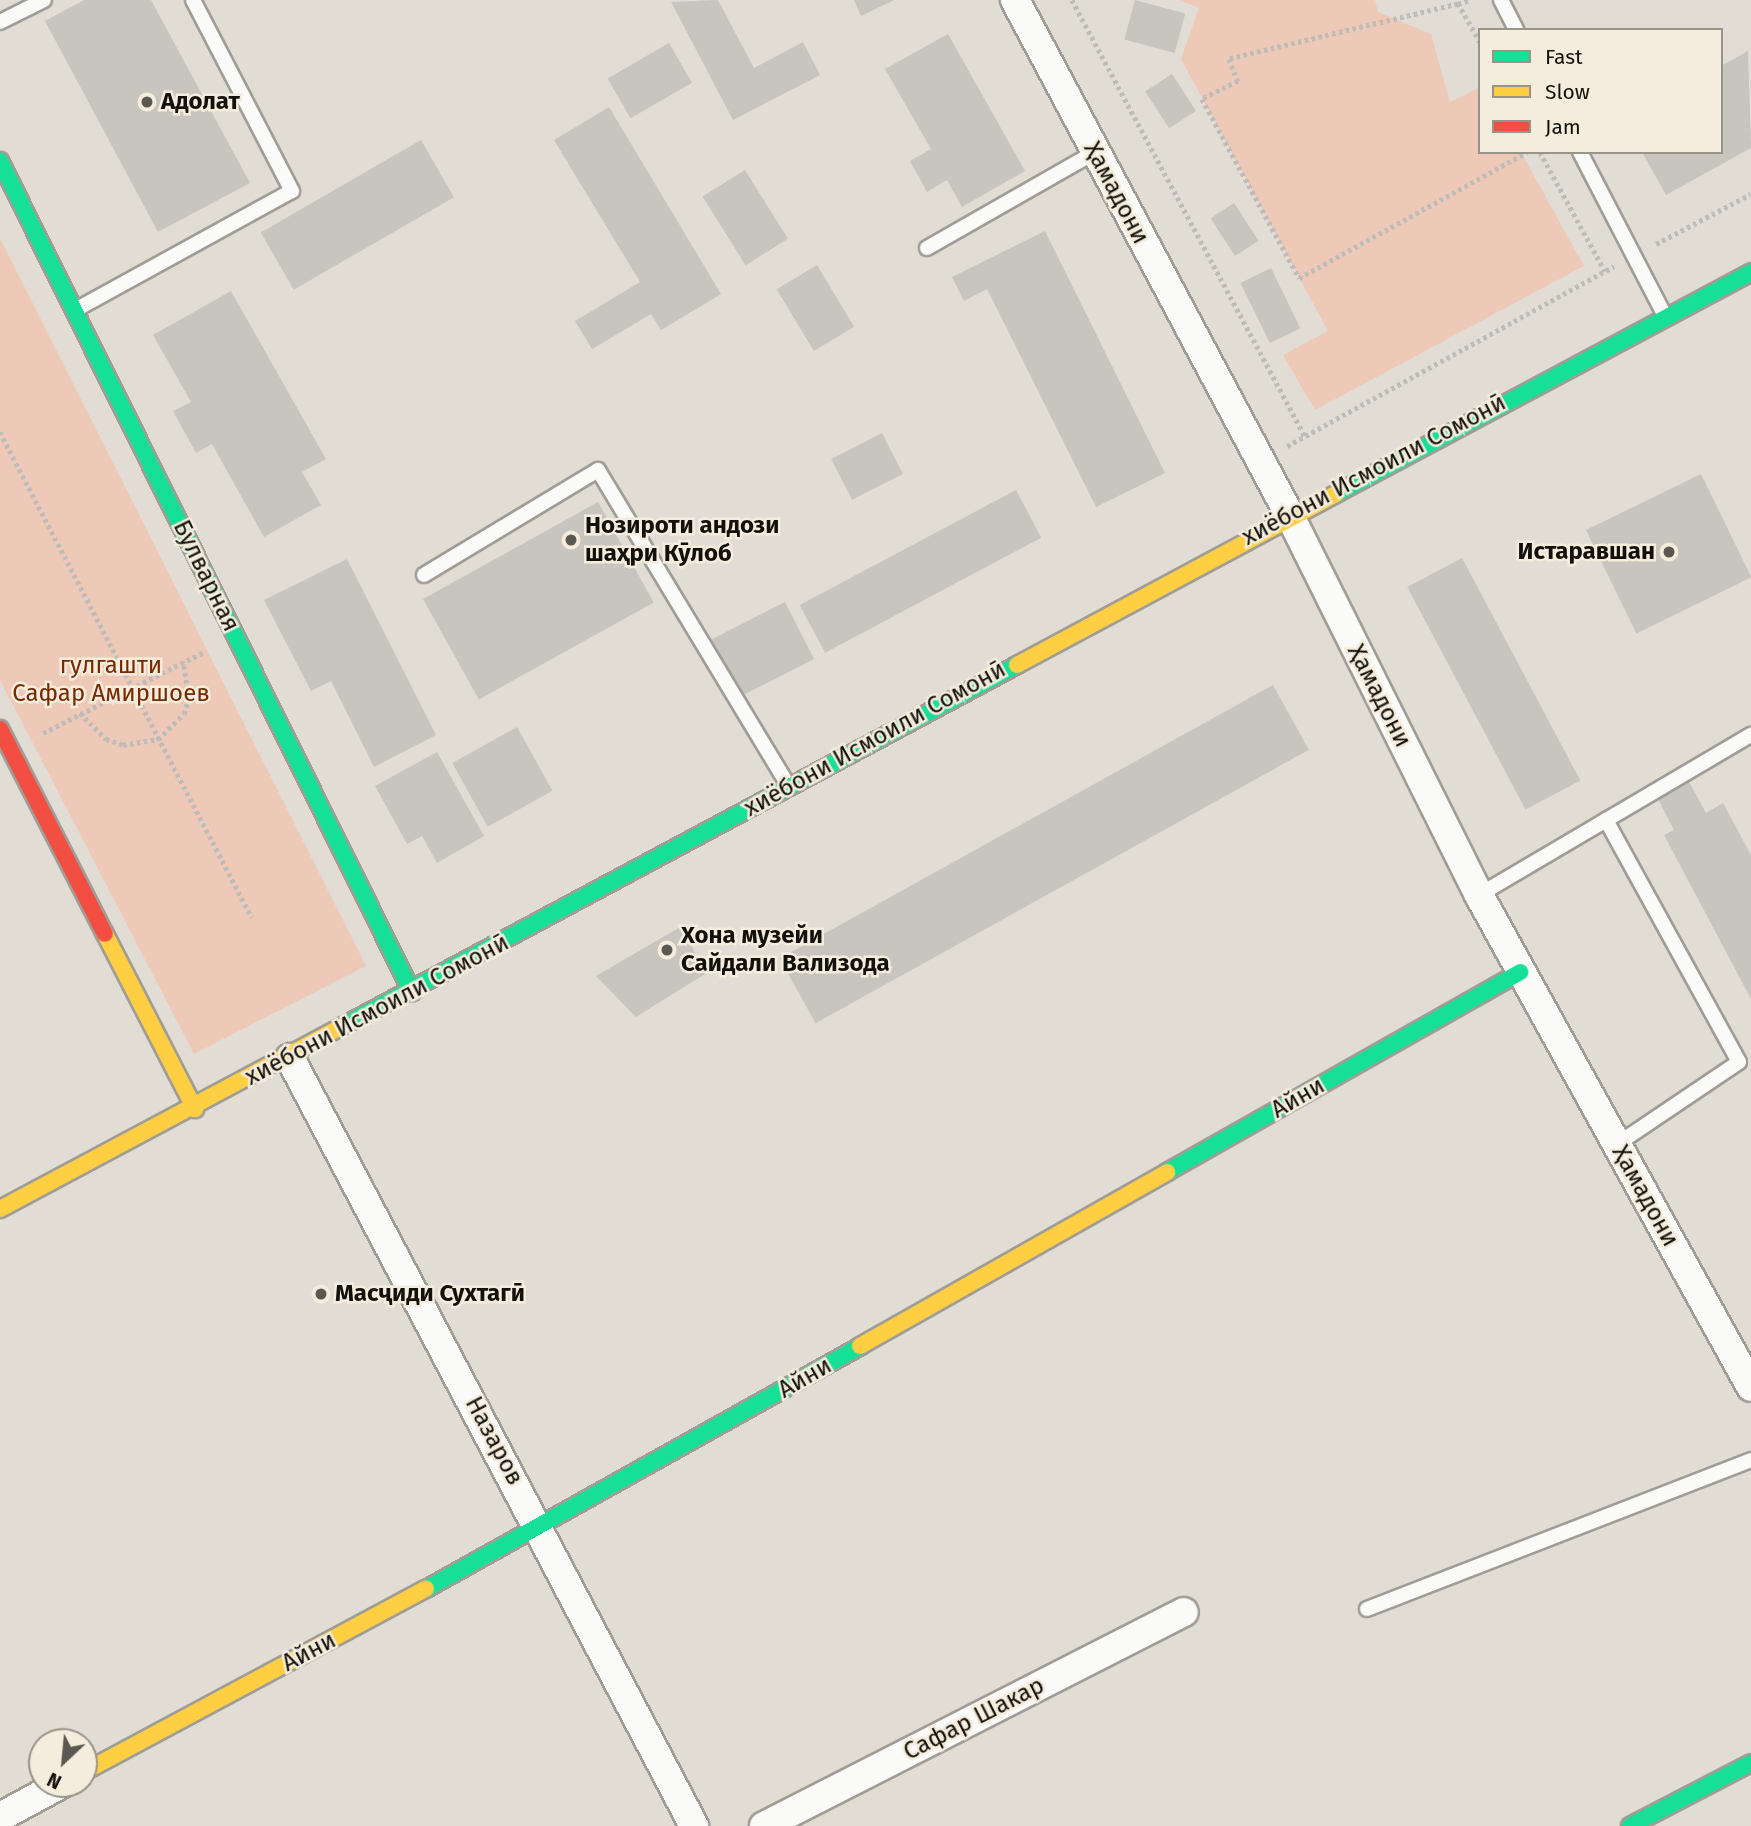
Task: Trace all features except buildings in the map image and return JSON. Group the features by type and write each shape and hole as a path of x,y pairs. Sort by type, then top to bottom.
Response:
{"street":[{"name":"Ҳамадони","path":"1015,0 1258,461 1289,514 1479,895 1751,1387"},
{"name":"Булварная","path":"0,161 412,992"},
{"name":"хиёбони Исмоили Сомонӣ","path":"0,1209 290,1058 1289,514 1751,272"},
{"path":"0,730 195,1109"},
{"name":"Айни","path":"98,1765 540,1528 1520,972"},
{"name":"Назаров","path":"290,1058 540,1528 694,1826"},
{"name":"Сафар Шакар","path":"764,1826 1184,1612"},
{"path":"1630,1826 1751,1763"},
{"path":"0,1816 34,1798"}],"lane":[{"path":"0,22 44,0"},
{"path":"74,310 292,191 192,0"},
{"path":"1501,0 1515,28"},
{"path":"927,248 1095,152"},
{"path":"1581,154 1666,317"},
{"path":"424,575 598,470 788,787"},
{"path":"1479,895 1751,734"},
{"path":"1605,820 1739,1062 1616,1145"},
{"path":"1367,1609 1751,1460"}],"path":[{"path":"1072,0 1305,436"},
{"path":"1470,0 1229,59 1238,81 1202,99 1299,278 1523,154"},
{"path":"1458,4 1478,39"},
{"path":"1541,154 1605,271"},
{"path":"1258,461 1751,194"},
{"path":"0,432 252,918"},
{"path":"11,751 80,713 237,637"},
{"path":"80,713 106,739 123,745 158,739 178,721 189,697 183,662"}],"green space":[{"path":"1179,0 1375,0 1378,12 1431,34 1450,102 1478,88 1478,154 1522,154 1584,266 1315,410 1283,355 1328,331 1181,59 1199,8"},
{"name":"гулгашти Сафар Амиршоев","path":"0,238 366,966 194,1054 0,680"}],"traffic: fast":[{"path":"0,161 412,992"},
{"path":"1336,494 1751,272"},
{"path":"343,1026 1017,665"},
{"path":"1167,1172 1520,972"},
{"path":"426,1589 860,1346"},
{"path":"1630,1826 1751,1763"}],"traffic: slow":[{"path":"1017,665 1336,494"},
{"path":"105,934 195,1109"},
{"path":"0,1209 343,1026"},
{"path":"860,1346 1167,1172"},
{"path":"98,1765 426,1589"}],"traffic: jam":[{"path":"0,729 105,934"}],"place":[{"name":"Адолат","path":"147,102"},
{"name":"Нозироти андози шаҳри Кӯлоб","path":"571,540"},
{"name":"Истаравшан","path":"1669,552"},
{"name":"Хона музейи Сайдали Вализода","path":"667,950"},
{"name":"Масҷиди Сухтагӣ","path":"321,1294"}]}
